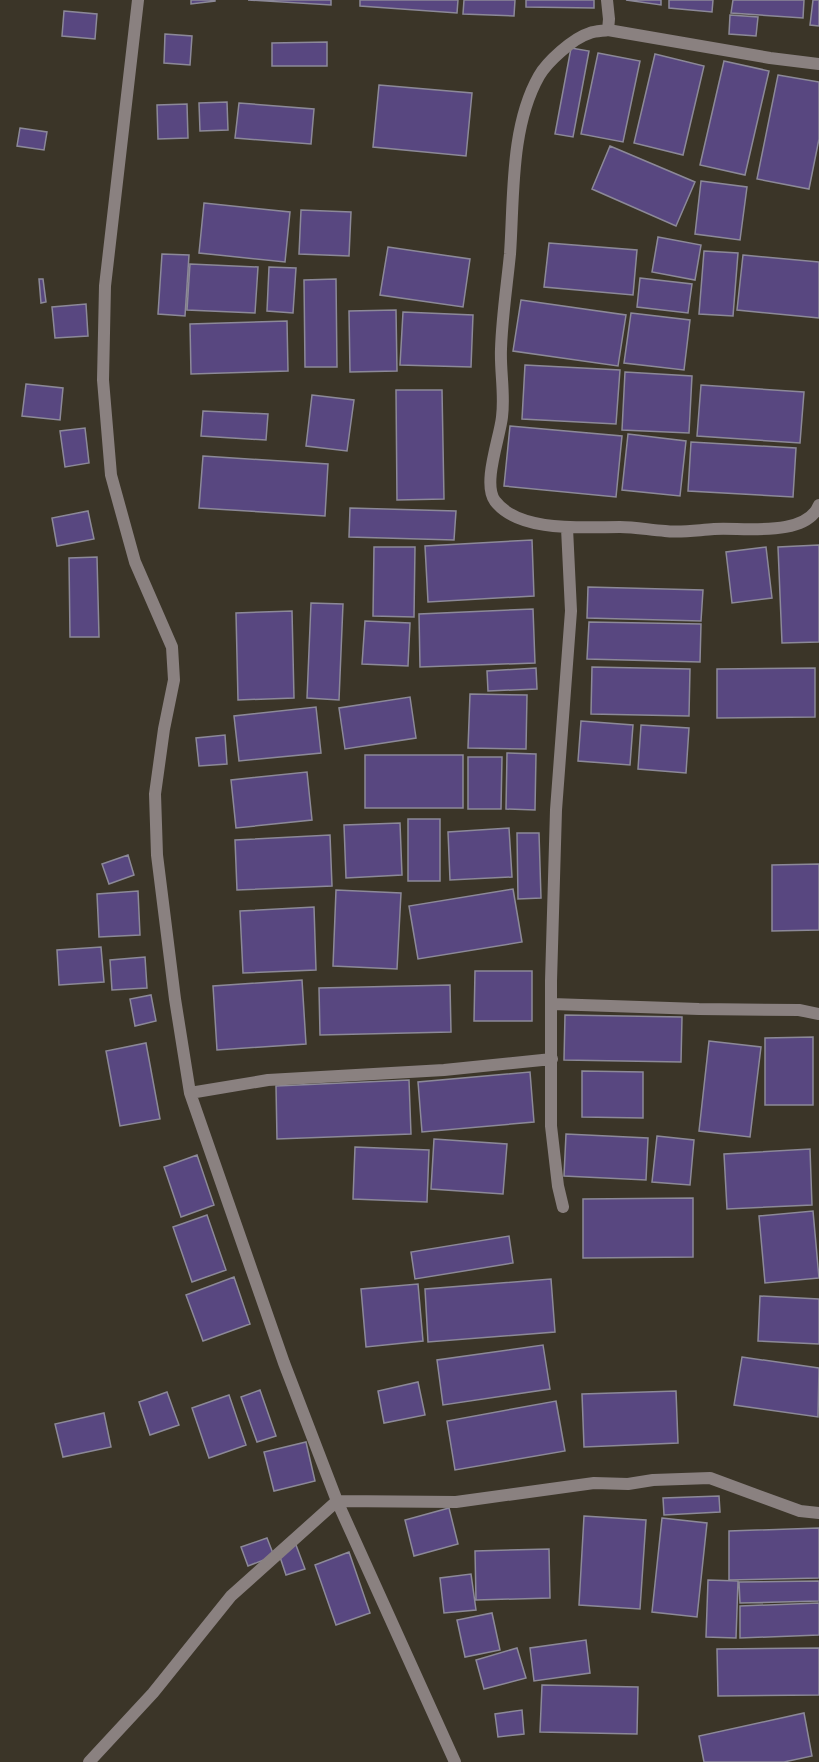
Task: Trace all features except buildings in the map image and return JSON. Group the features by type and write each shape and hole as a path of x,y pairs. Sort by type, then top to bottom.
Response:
{"street":[{"path":"138,0 105,286 103,380 111,475 135,561 172,647 174,681 164,729 155,794 157,855 175,999 190,1093 284,1363 337,1501 455,1762"},
{"path":"607,0 608,30"},
{"path":"819,64 770,58 608,30 589,33 565,47 539,75 524,110 517,153 501,350 502,417 492,461 491,478 493,499 505,511 531,521 567,528 620,527 667,532 722,528 772,530 800,523 819,505"},
{"path":"563,1207 558,1186 551,1126 551,949 556,810 571,611 567,528"},
{"path":"552,1004 799,1010 819,1014"},
{"path":"190,1093 268,1080 444,1070 552,1059"},
{"path":"89,1762 153,1692 231,1596 337,1501 456,1502 594,1483 628,1484 653,1479 710,1478 800,1511 819,1513"}]}
